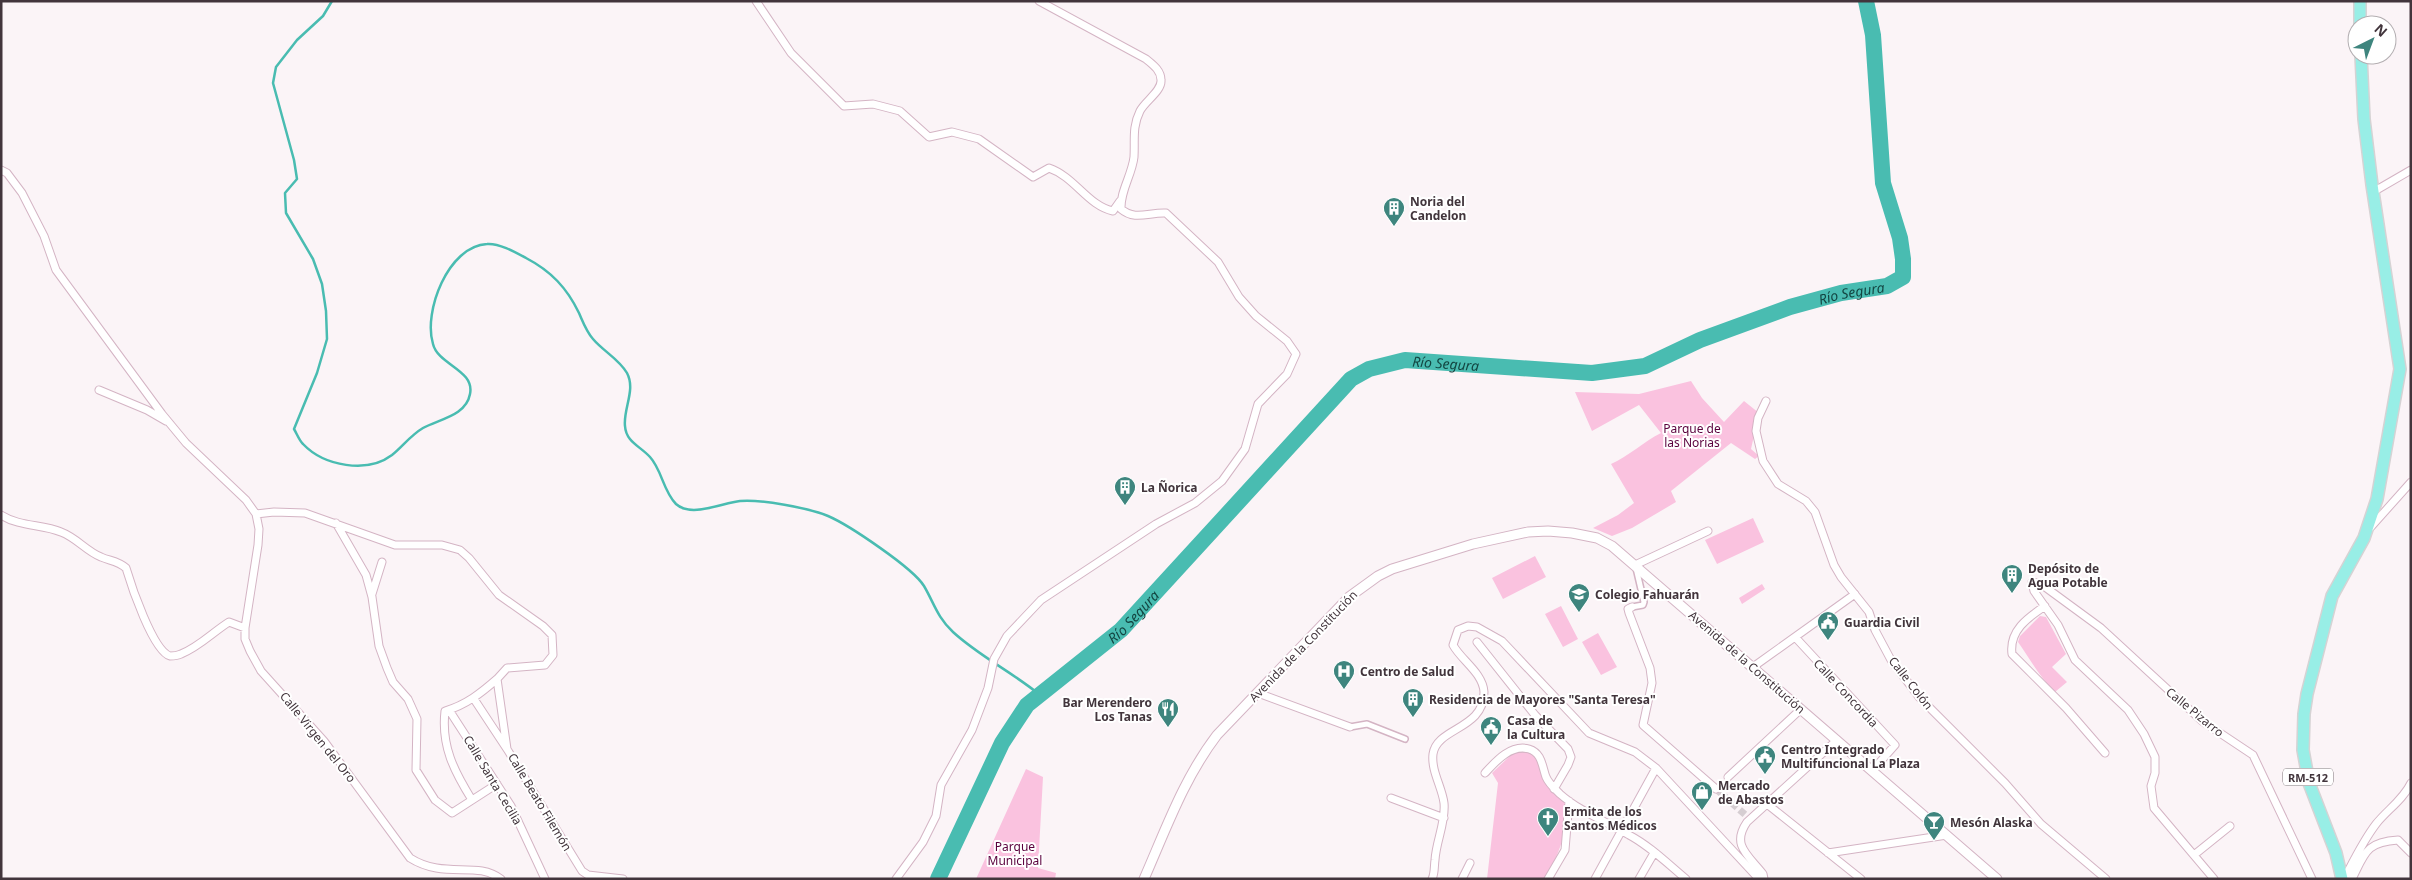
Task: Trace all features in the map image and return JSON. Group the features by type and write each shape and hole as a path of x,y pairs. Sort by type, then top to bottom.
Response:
{"main road":[{"path":"2360,1 2360,15"},
{"name":"RM-512","path":"2343,879 2336,853 2309,784 2304,750 2304,714 2332,596 2366,533 2377,499 2400,369 2373,192 2364,119 2361,65"}],"street":[{"path":"756,1 791,53 844,106 873,104 900,111 929,136 952,132 979,139 1033,177 1049,168 1062,173 1102,209 1113,211 1121,201"},
{"path":"896,879 923,842 936,816 941,786 972,730 988,688 994,659 1007,636 1042,600 1156,524 1195,503 1222,481 1245,449 1258,404 1287,374 1296,354 1287,341 1256,316 1239,297 1218,262 1189,237 1166,213 1150,212 1140,216 1128,216 1121,209 1121,201 1134,158 1134,129 1140,110 1161,84 1162,78 1156,67 1146,59 1038,1"},
{"name":"Calle Virgen del Oro","path":"1,170 7,173 22,193 44,236 56,270 186,443 246,500 256,514 259,529 258,545 245,628 247,645 261,671 324,741 417,865 441,874 483,872 494,874 501,879"},
{"path":"2373,192 2411,170"},
{"path":"99,390 147,410 171,424"},
{"name":"Calle Colón","path":"1766,400 1758,418 1756,431 1763,461 1778,484 1806,501 1815,512 1834,565 1869,612 1891,660 1919,697 2005,783 2041,824 2106,879"},
{"path":"2366,533 2411,482"},
{"path":"256,514 274,512 305,513 395,545 442,545 460,550 500,595 543,626 552,635 553,655 545,665 507,668 474,699 447,710 443,729 446,748 456,775 472,800"},
{"path":"1,515 20,524 60,531 77,539 89,550 101,557 120,563 126,568 142,616 161,649 170,656 180,655 197,646 229,622 245,628"},
{"path":"336,523 366,575 372,597 379,646 393,682 408,699 416,719 416,770 435,800 452,813 497,784"},
{"name":"Avenida de la Constitución","path":"1144,879 1180,795 1202,755 1217,735 1349,597 1378,576 1405,564 1496,539 1528,532 1548,531 1597,538 1635,565 1997,879"},
{"path":"1708,531 1635,565 1644,602 1639,607 1632,606 1628,609 1650,668 1652,683 1643,725 1716,789"},
{"path":"372,597 382,562"},
{"name":"Calle Pizarro","path":"2045,606 2034,591 2032,582 2040,584 2101,628 2202,721 2253,755 2312,879"},
{"path":"1753,667 1855,594"},
{"path":"2105,753 2066,708 2012,654 2011,642 2016,631 2025,620 2045,606 2058,625 2075,660 2128,710 2144,734 2155,757 2155,773 2151,786 2154,808 2214,879"},
{"path":"1432,879 1435,850 1444,818 1444,802 1433,754 1436,746 1446,737 1478,714 1483,700 1484,690 1479,678 1453,644 1455,635 1462,627 1477,626 1502,641 1589,733 1634,752 1656,768 1759,879"},
{"name":"Calle Concordia","path":"1794,637 1895,745 1872,771"},
{"path":"1477,642 1511,682 1535,715 1568,749 1571,757 1554,789"},
{"path":"497,679 507,749"},
{"path":"1258,693 1350,727 1367,724 1405,739"},
{"name":"Calle Beato Filemón","path":"474,699 582,870 588,875 623,879"},
{"path":"1728,777 1801,709"},
{"name":"Calle Santa Cecilia","path":"447,710 511,806 544,879"},
{"path":"1764,879 1763,874 1739,844 1739,834 1747,822 1837,740"},
{"path":"1486,774 1506,753 1518,748 1530,749 1541,760 1546,777 1554,789 1569,801 1622,831 1654,853 1686,879"},
{"path":"1595,879 1656,768"},
{"path":"2343,879 2376,824 2396,806 2411,783"},
{"path":"1391,798 1444,818"},
{"path":"1548,879 1565,850 1569,801"},
{"path":"1767,804 1861,879"},
{"path":"2194,855 2230,826"},
{"path":"1828,853 1947,835"},
{"path":"2352,879 2364,855 2376,843 2398,840 2411,854"},
{"path":"1639,879 1654,853"},
{"path":"1462,879 1470,863"}],"green space":[{"name":"Parque de las Norias","path":"1691,381 1702,398 1724,422 1744,401 1759,413 1751,449 1759,456 1755,459 1731,443 1671,491 1676,502 1632,528 1612,536 1593,528 1618,515 1634,503 1611,464 1661,433 1639,405 1592,431 1575,392 1639,394"},
{"path":"1753,518 1764,542 1717,564 1705,540"},
{"path":"1535,556 1546,577 1503,599 1492,578"},
{"path":"1762,584 1765,589 1742,604 1739,598"},
{"path":"1561,606 1578,639 1563,647 1545,614"},
{"path":"2040,616 2046,617 2066,654 2052,667 2067,682 2055,692 2039,674 2018,642 2020,636"},
{"path":"1598,633 1617,667 1601,675 1582,642"},
{"path":"1523,751 1537,756 1556,794 1567,805 1561,844 1545,879 1487,879 1498,783 1492,773 1513,753"},
{"name":"Parque Municipal","path":"1026,769 1043,777 1038,868 1056,873 1055,879 976,879"}],"waterway":[{"path":"332,1 323,16 297,40 276,67 273,83 294,160 297,179 285,193 286,213 313,259 322,284 326,311 327,339 317,373 294,429 303,444 322,458 334,462 358,466 371,464 382,461 392,455 423,428 458,412 467,401 470,394 470,386 462,373 442,357 436,351 433,344 431,331 435,299 450,268 461,256 473,248 487,244 502,246 535,263 551,275 564,288 591,336 624,368 630,386 625,420 626,431 631,440 654,462 668,493 676,504 682,508 698,510 740,501 760,501 809,510 838,521 865,537 918,578 939,615 963,641 1040,695"},
{"name":"Río Segura","path":"938,879 1002,743 1027,705 1121,630 1351,379 1369,369 1405,360 1592,373 1645,366 1700,340 1790,307 1841,293 1887,286 1903,277 1900,238 1883,183 1873,35 1866,1"}],"tunnel":[{"path":"1716,789 1750,819"}],"place":[{"name":"Noria del Candelon","path":"1394,227"},
{"name":"La Ñorica","path":"1125,506"},
{"name":"Depósito de Agua Potable","path":"2012,594"},
{"name":"Colegio Fahuarán","path":"1579,613"},
{"name":"Guardia Civil","path":"1828,641"},
{"name":"Centro de Salud","path":"1344,690"},
{"name":"Residencia de Mayores \"Santa Teresa\"","path":"1413,718"},
{"name":"Bar Merendero Los Tanas","path":"1168,728"},
{"name":"Casa de la Cultura","path":"1491,746"},
{"name":"Centro Integrado Multifuncional La Plaza","path":"1765,775"},
{"name":"Mercado de Abastos","path":"1702,811"},
{"name":"Ermita de los Santos Médicos","path":"1548,837"},
{"name":"Mesón Alaska","path":"1934,841"}]}
